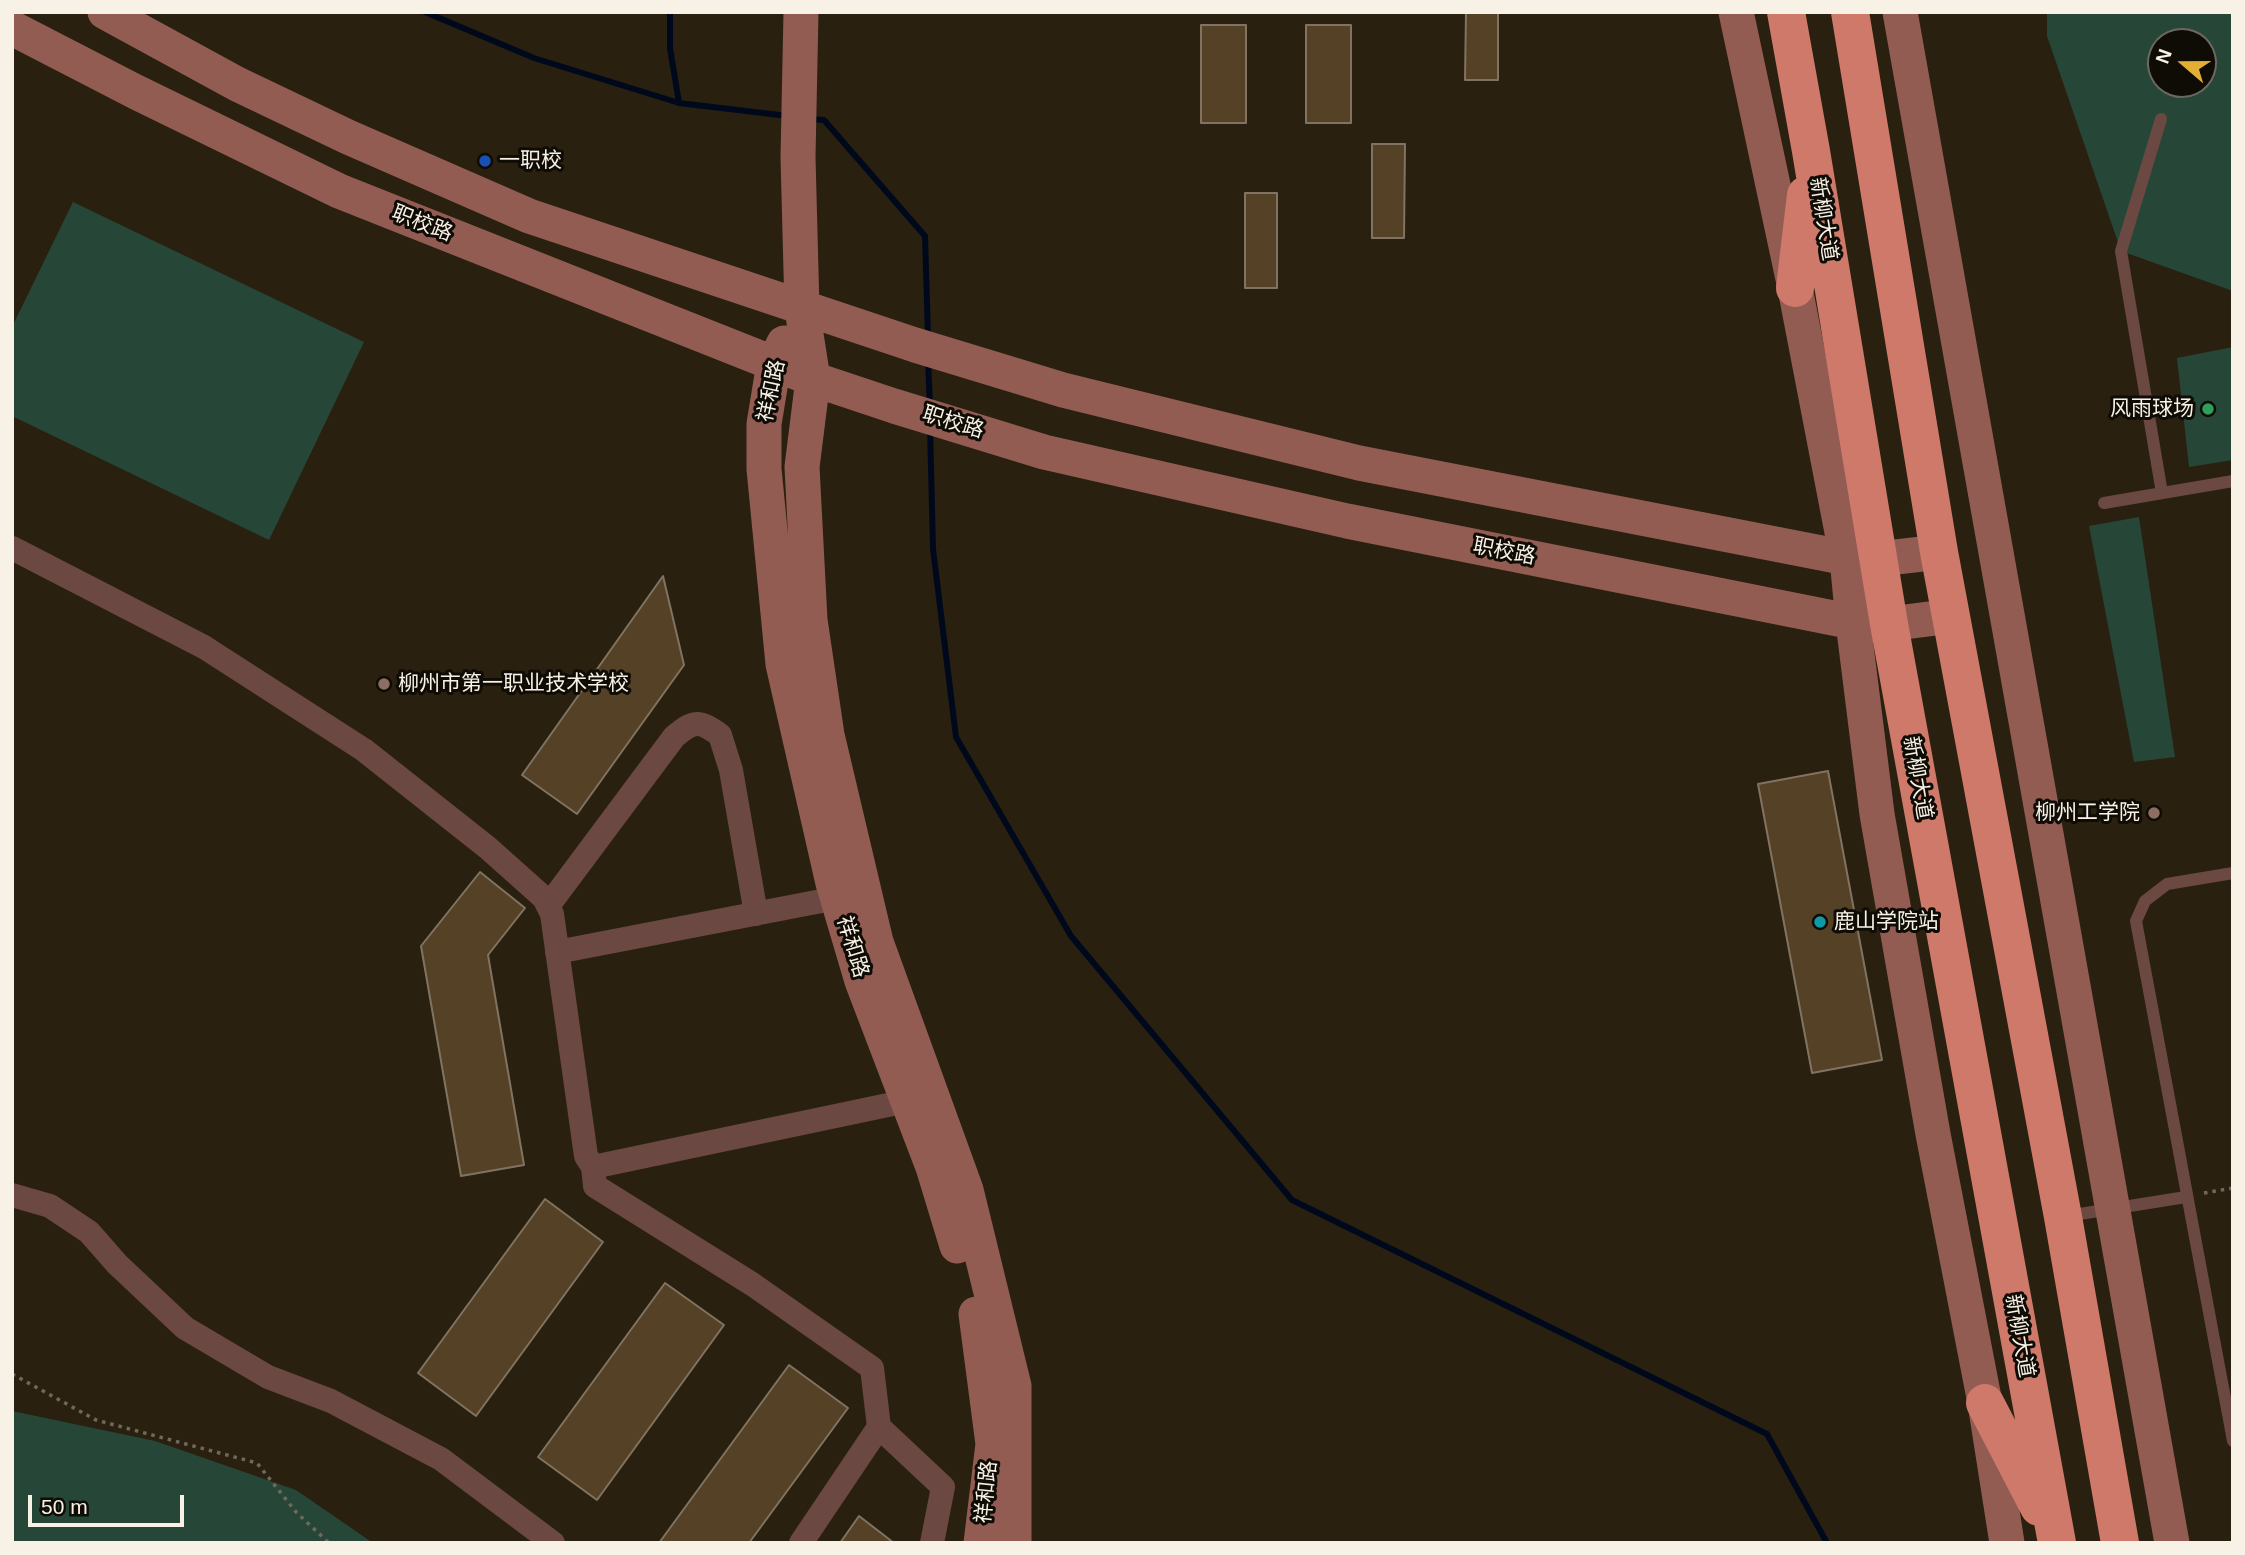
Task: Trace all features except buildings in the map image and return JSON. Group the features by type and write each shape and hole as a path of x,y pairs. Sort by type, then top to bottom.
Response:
{"highway":[{"name":"新柳大道","path":"1786,12 1811,151 1871,623 2057,1543"},
{"path":"1850,12 1940,552 2063,1217 2120,1543"},
{"path":"1795,288 1811,151"},
{"path":"1985,1403 2057,1543"}],"main road":[{"path":"105,12 237,84 348,137 529,216 802,309 1063,390 1359,463 1863,558 1940,552"},
{"path":"801,12 797,157 802,309"},
{"path":"1737,12 1795,288 1863,558"},
{"path":"1900,12 2172,1543"},
{"name":"职校路","path":"12,28 339,191 813,379 1044,452 1347,520 1871,623 1952,616"},
{"name":"祥和路","path":"802,309 774,363 764,424 764,470 783,664 837,898 862,981 933,1167 975,1301 993,1444 981,1543"},
{"name":"祥和路","path":"802,309 813,379 802,467 810,620 827,734 876,942 966,1190 1014,1386 1014,1543"},
{"path":"1871,623 1877,814 1933,1134 1985,1403 2007,1543"}],"street":[{"path":"12,548 204,647 364,750 488,848 544,898 552,914 586,1156 593,1167 595,1186 752,1284 872,1368 879,1427 943,1487 932,1543"},
{"path":"548,906 674,737 688,725 704,724 720,735 731,770 756,915"},
{"path":"557,952 837,898"},
{"path":"593,1167 907,1101"},
{"path":"12,1195 50,1206 89,1232 117,1264 185,1328 268,1377 331,1401 441,1459 553,1543"},
{"path":"801,1543 879,1427"}],"lane":[{"path":"2161,119 2121,251 2162,493"},
{"path":"2104,503 2233,481"},
{"path":"2233,873 2167,884 2145,901 2136,921 2233,1441"},
{"path":"2063,1217 2186,1196"}],"path":[{"path":"2186,1196 2233,1188"},
{"path":"12,1374 96,1420 257,1463 296,1512 328,1543"}],"green space":[{"path":"2047,12 2233,12 2233,291 2121,251 2047,36"},
{"path":"73,202 364,342 269,540 12,416 12,327"},
{"name":"风雨球场","path":"2233,347 2233,460 2189,467 2177,358"},
{"path":"2139,517 2175,757 2134,762 2089,526"},
{"path":"12,1411 155,1441 296,1490 373,1543 12,1543"}],"waterway":[{"path":"425,12 534,58 679,103 788,116"},
{"path":"670,12 670,48 679,103"},
{"path":"809,119 824,120 925,236 928,336"},
{"path":"928,361 930,406"},
{"path":"930,427 933,549 956,737 1071,936 1292,1200 1767,1434 1827,1543"}],"place":[{"name":"一职校","path":"485,161"},
{"name":"风雨球场","path":"2208,409"},
{"name":"柳州市第一职业技术学校","path":"384,684"},
{"name":"柳州工学院","path":"2154,813"},
{"name":"鹿山学院站","path":"1820,922"}]}
